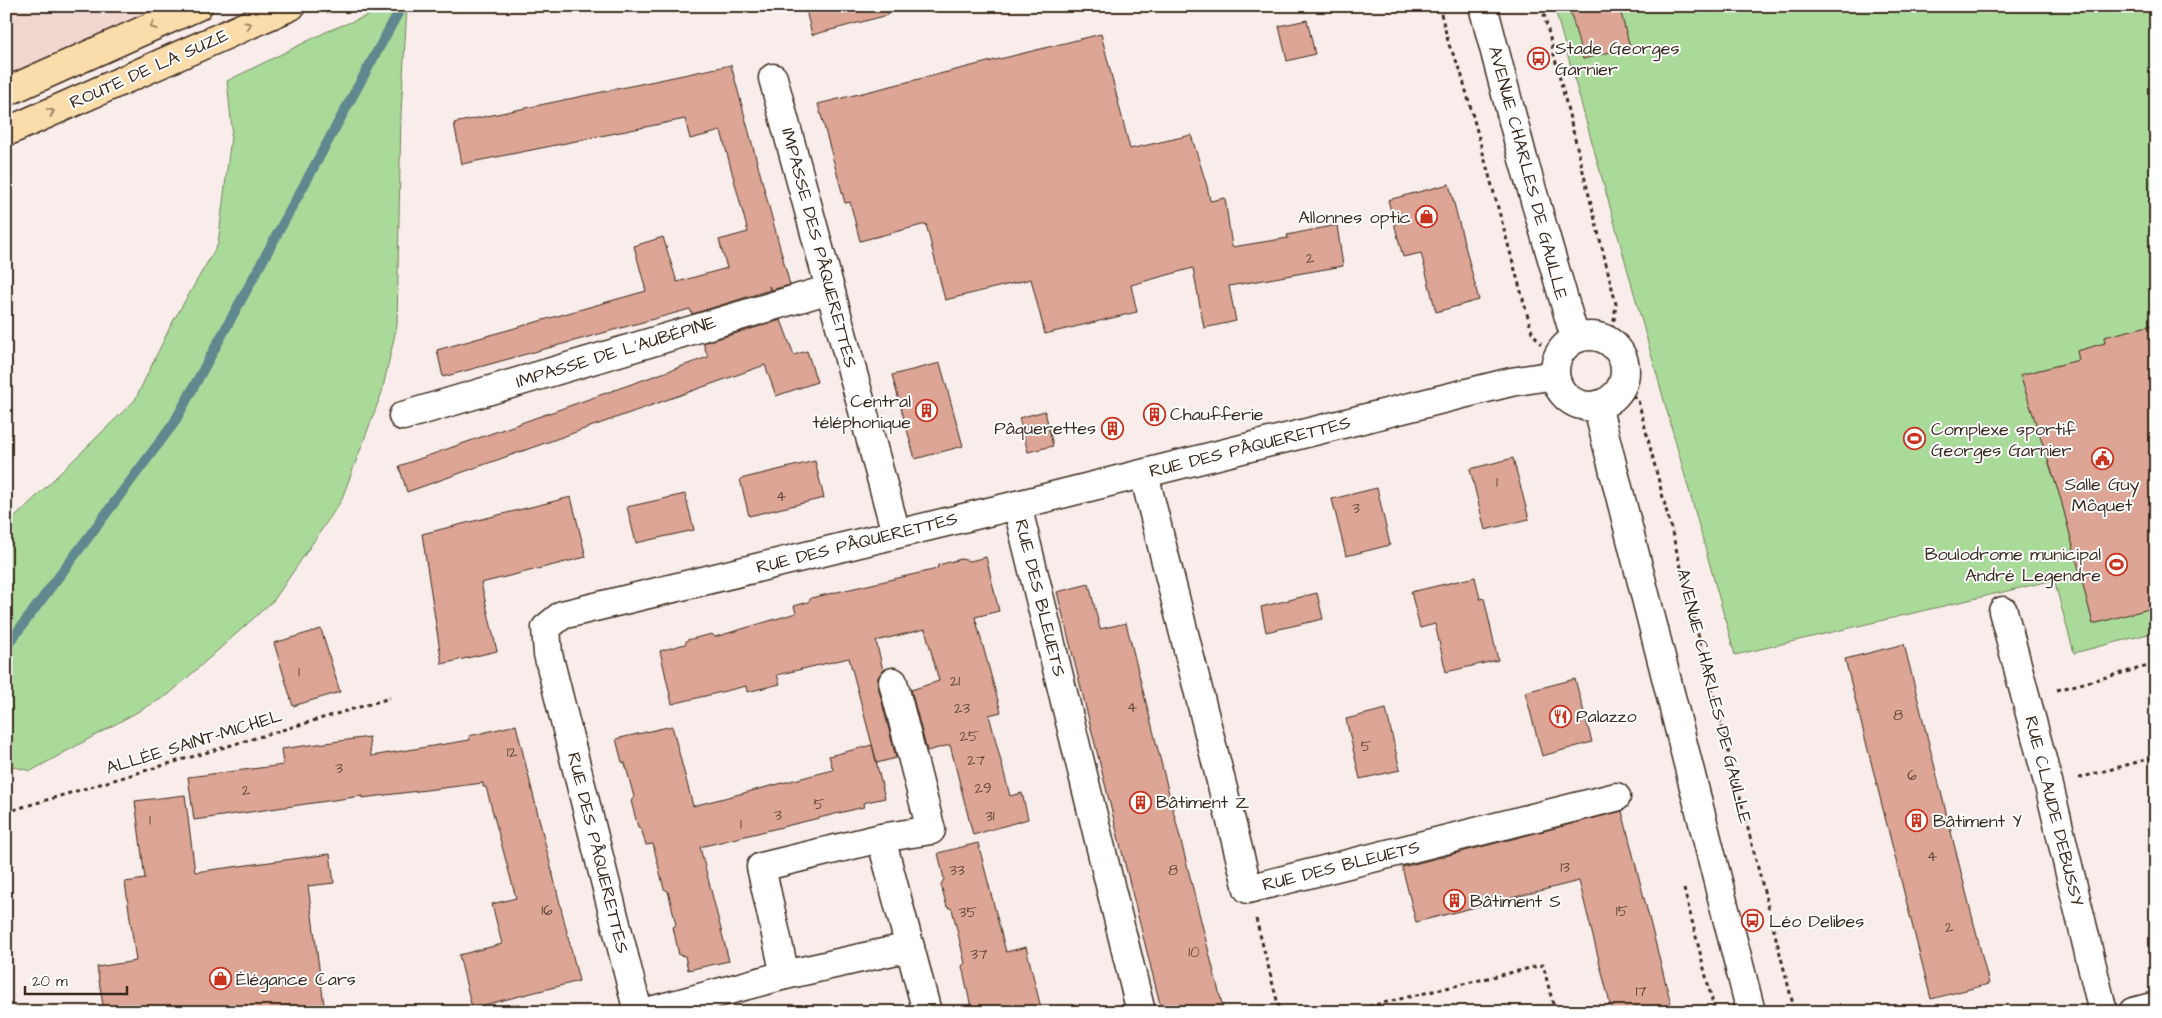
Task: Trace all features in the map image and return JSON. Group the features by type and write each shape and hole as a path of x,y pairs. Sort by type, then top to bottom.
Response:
{"main road":[{"path":"6,92 198,6"},
{"name":"ROUTE DE LA SUZE","path":"6,132 291,6"}],"street":[{"name":"AVENUE CHARLES DE GAULLE","path":"1483,6 1523,159 1575,338"},
{"name":"IMPASSE DES PÂQUERETTES","path":"773,78 896,533"},
{"name":"IMPASSE DE L'AUBÉPINE","path":"403,416 830,289"},
{"path":"1598,336 1618,348 1625,371 1622,387 1611,399 1597,405 1583,405 1570,400 1560,389 1555,369 1563,349 1575,338 1598,336"},
{"name":"RUE DES PÂQUERETTES","path":"638,1012 548,654 546,628 562,615 1144,474 1504,384 1555,369"},
{"path":"1597,405 1751,1012"},
{"name":"RUE DES BLEUETS","path":"1144,474 1248,889 1616,797"},
{"name":"RUE DES BLEUETS","path":"1017,505 1141,1012"},
{"name":"RUE CLAUDE DEBUSSY","path":"2004,611 2049,786 2103,1012"},
{"path":"785,976 761,867 881,838 931,830 893,682"},
{"path":"881,838 928,1012"},
{"path":"648,1012 910,946"},
{"path":"2133,1012 2156,1006"}],"path":[{"path":"1439,6 1449,45 1460,68 1532,332 1555,369"},
{"path":"1542,6 1616,304 1612,343"},
{"name":"AVENUE CHARLES DE GAULLE","path":"1622,387 1638,400 1796,1012"},
{"path":"2027,699 2156,664"},
{"name":"ALLÉE SAINT-MICHEL","path":"6,812 390,698"},
{"path":"2049,786 2156,757"},
{"path":"1248,889 1280,1012"},
{"path":"1345,1012 1544,965 1555,1012"}],"shaded area":[{"path":"6,6 198,6 6,91"}],"green space":[{"path":"393,6 407,6 401,113 397,325 382,392 341,501 274,600 168,695 31,771 10,766 6,751 6,526 135,400 171,325 218,244 232,128 227,81 330,30"},
{"name":"Complexe sportif Georges Garnier","path":"1554,6 2156,6 2156,632 2074,653 2054,580 1735,655"}],"building":[{"path":"805,6 887,6 888,15 812,35"},
{"path":"1569,6 1619,6 1630,47 1583,59"},
{"path":"1307,20 1315,54 1287,61 1279,26"},
{"path":"1101,34 1130,149 1191,135 1210,201 1225,198 1232,247 1288,238 1287,235 1337,225 1343,266 1229,286 1236,321 1204,328 1193,268 1131,285 1137,312 1045,334 1031,279 945,300 926,224 860,241 850,202 845,203 818,104"},
{"path":"731,65 790,285 771,290 769,286 770,290 692,314 690,309 443,377 437,350 646,291 634,246 663,237 677,282 727,268 719,240 748,232 721,131 690,139 685,119 462,164 454,123"},
{"path":"1449,184 1479,300 1436,312 1421,253 1403,257 1388,200"},
{"path":"781,320 794,355 807,351 817,382 776,396 765,365 407,492 399,466 708,357 703,343"},
{"path":"2156,324 2156,607 2093,624 2061,500 2020,375 2079,360 2077,351 2105,343 2104,337"},
{"name":"Central téléphonique","path":"940,363 963,446 915,459 892,375"},
{"path":"1045,411 1053,446 1028,452 1019,418"},
{"path":"1513,458 1529,519 1485,530 1470,469"},
{"path":"815,461 824,498 749,516 740,479"},
{"path":"1377,488 1390,545 1346,556 1332,499"},
{"path":"685,494 694,530 636,543 627,507"},
{"path":"571,497 586,557 481,583 497,651 442,664 422,534"},
{"path":"986,557 999,611 975,617 1001,712 989,715 1010,796 1022,793 1028,819 973,835 950,745 927,751 911,690 939,681 925,629 876,641 883,670 878,677 878,686 896,758 877,763 849,658 777,675 780,684 747,692 746,686 672,704 660,651 685,644 687,640 712,634 715,637 796,613 794,606 808,602 811,598 937,569 938,565 961,559 970,561"},
{"path":"1475,577 1480,599 1484,598 1498,660 1446,672 1435,624 1420,628 1411,592"},
{"name":"Bâtiment Z","path":"1089,584 1100,629 1126,623 1224,1012 1162,1012 1057,592"},
{"path":"1317,593 1323,619 1266,632 1261,607"},
{"path":"321,629 340,692 293,706 274,643"},
{"name":"Bâtiment Y","path":"1904,644 1989,984 1931,999 1845,659"},
{"path":"1575,679 1592,742 1542,756 1525,692"},
{"path":"1386,709 1400,770 1360,779 1346,719"},
{"path":"516,725 579,981 472,1008 459,955 502,944 492,904 516,898 486,787 483,787 483,783 362,798 362,796 194,820 188,777 283,765 281,749 369,737 371,756 470,740 469,736"},
{"path":"672,726 693,806 833,770 829,756 872,745 885,798 863,803 864,807 700,847 729,961 688,970 685,956 679,955 673,927 676,925 668,891 664,889 653,844 646,845 641,828 638,827 631,801 634,797 616,739"},
{"path":"185,795 195,872 330,854 334,883 308,886 325,1012 104,1012 97,967 136,961 125,882 145,879 135,801"},
{"name":"Bâtiment S","path":"1622,811 1673,1012 1612,1012 1579,881 1416,922 1402,867"},
{"path":"978,843 1006,952 1026,947 1042,1012 972,1012 962,966 965,963 952,909 947,907 941,885 944,879 938,853"}],"waterway":[{"path":"6,647 174,423 398,13"}],"place":[{"name":"Stade Georges Garnier","path":"1539,58"},
{"name":"Allonnes optic","path":"1427,217"},
{"name":"Central téléphonique","path":"927,411"},
{"name":"Chaufferie","path":"1154,414"},
{"name":"Pâquerettes","path":"1112,428"},
{"name":"Complexe sportif Georges Garnier","path":"1915,439"},
{"name":"Salle Guy Môquet","path":"2102,459"},
{"name":"Boulodrome municipal André Legendre","path":"2117,564"},
{"name":"Palazzo","path":"1560,716"},
{"name":"Bâtiment Z","path":"1140,802"},
{"name":"Bâtiment Y","path":"1917,821"},
{"name":"Bâtiment S","path":"1454,901"},
{"name":"Léo Delibes","path":"1753,921"},
{"name":"Élégance Cars","path":"220,979"}]}
